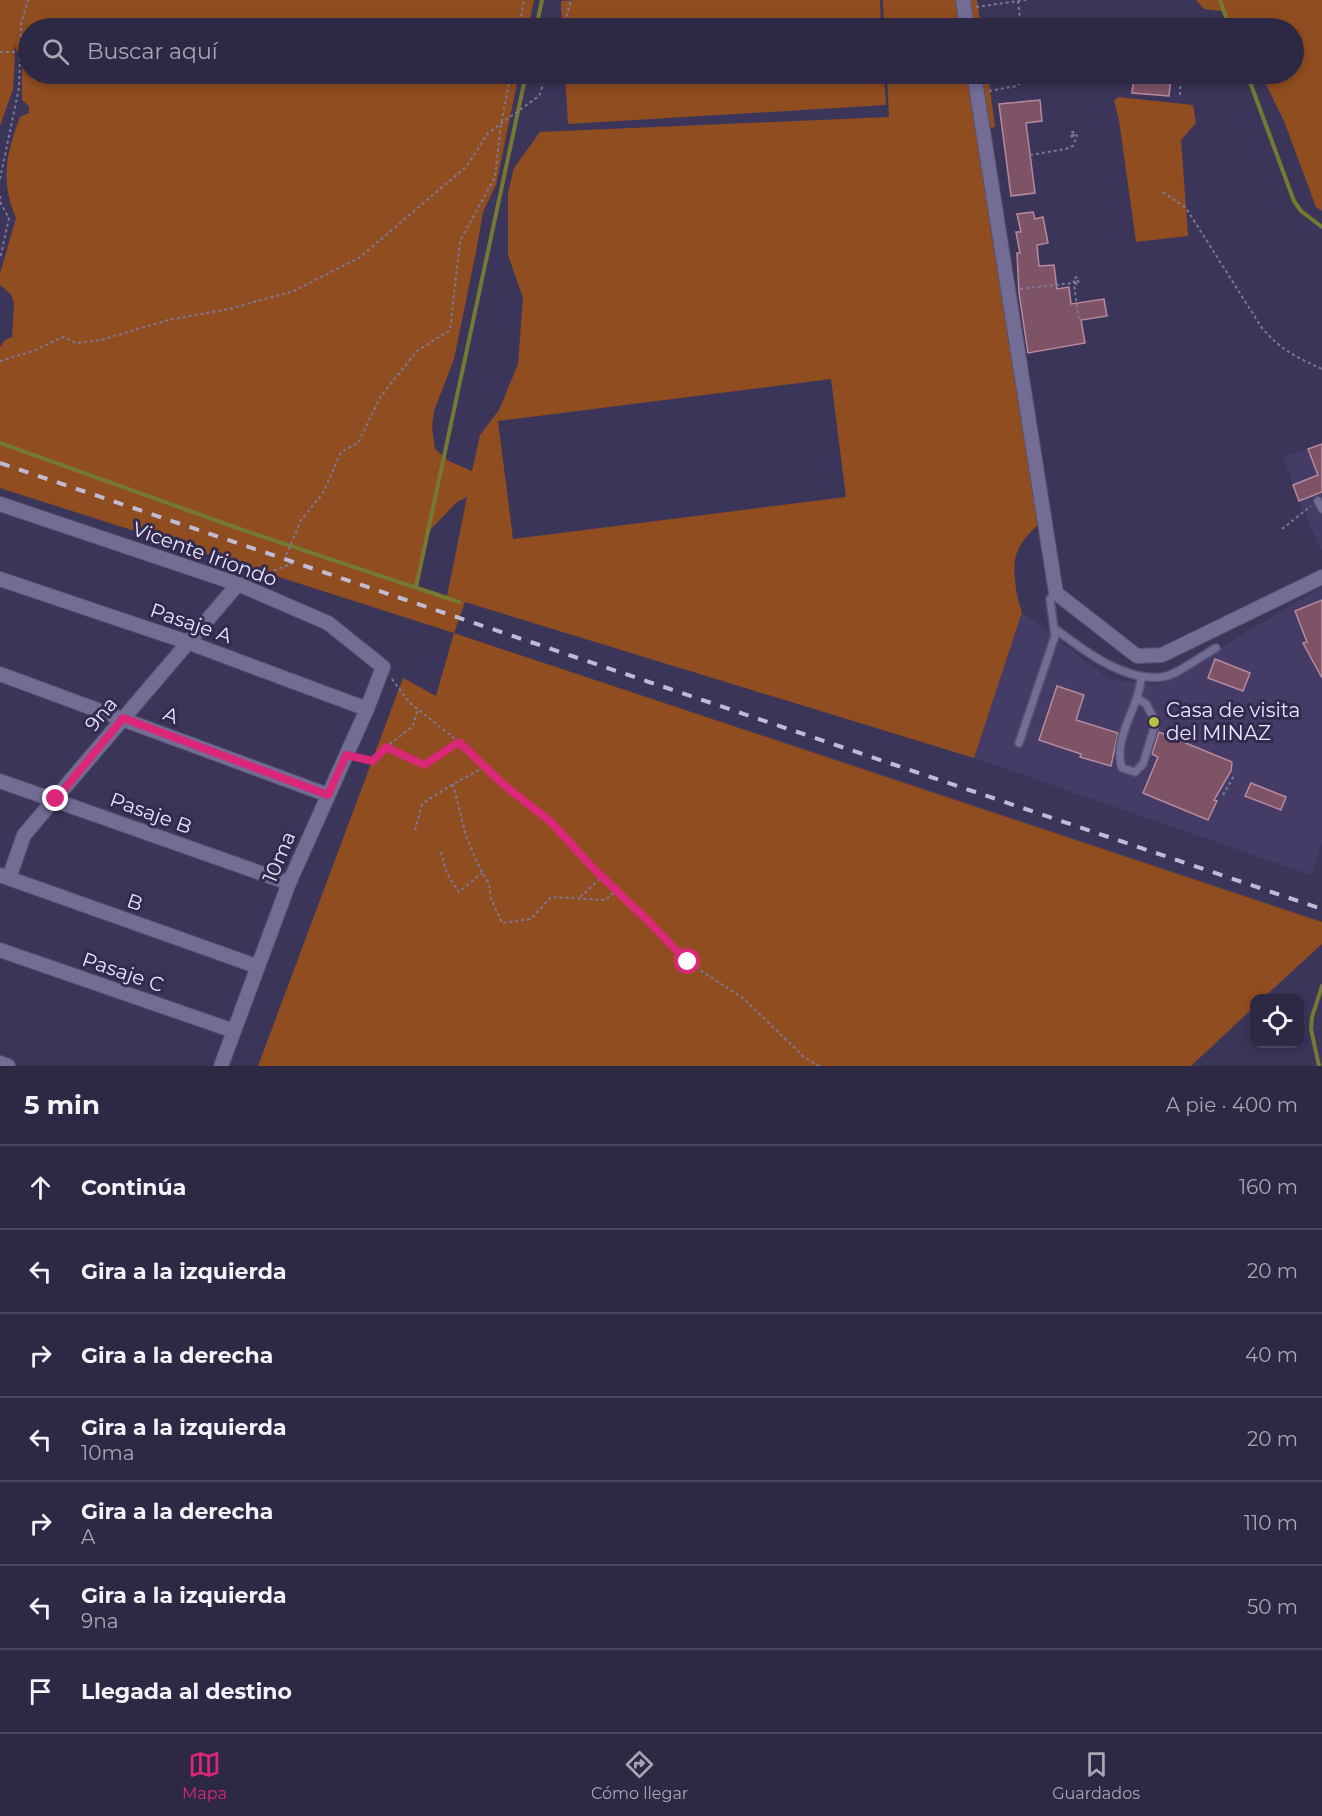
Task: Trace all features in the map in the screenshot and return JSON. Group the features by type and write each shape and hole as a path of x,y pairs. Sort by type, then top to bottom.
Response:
{"street":[{"path":"976,84 1056,592 1137,656 1162,654 1322,577"},
{"name":"Vicente Iriondo","path":"0,504 238,584 328,623 383,667"},
{"name":"Pasaje A","path":"0,579 188,642 367,709"},
{"name":"9na","path":"5,877 24,835 238,584"},
{"name":"10ma","path":"221,1066 288,883 367,709 383,667"},
{"name":"A","path":"0,674 328,795"},
{"name":"Pasaje B","path":"0,781 288,883"},
{"name":"B","path":"5,877 256,966"},
{"name":"Pasaje C","path":"0,950 234,1031"},
{"path":"0,1063 8,1066"}],"lane":[{"path":"1318,501 1322,509"},
{"path":"1019,743 1055,636 1050,599 1056,592"},
{"path":"1054,627 1082,649 1122,671 1141,677 1168,675 1216,648"},
{"path":"1137,698 1146,704 1156,722 1143,764 1135,772 1122,768 1119,756 1141,677"}],"path":[{"path":"23,18 28,0"},
{"path":"521,18 524,0"},
{"path":"567,18 571,0"},
{"path":"963,4 1026,0"},
{"path":"1018,1 1020,18"},
{"path":"0,52 18,52"},
{"path":"0,179 19,84"},
{"path":"238,584 291,564 285,558 301,520 323,493 341,452 358,443 381,396 417,351 450,330 459,242 495,177 501,124 509,84"},
{"path":"0,361 33,351 63,337 76,343 101,340 168,320 229,309 294,291 359,258 467,166 488,133 539,96 543,84"},
{"path":"977,93 1019,84"},
{"path":"1180,95 1181,84"},
{"path":"1030,155 1073,146 1077,135 1075,132 1071,132 1072,138 1073,134"},
{"path":"1163,192 1186,208 1262,328 1276,344 1290,354 1322,369"},
{"path":"0,196 1,204 9,218 0,259"},
{"path":"1008,290 1074,283 1073,279 1077,277 1079,284 1076,284 1076,280 1074,284 1079,321"},
{"path":"1282,529 1318,501"},
{"path":"383,667 409,702 459,742 504,785 551,822 602,877 688,962 744,999 804,1057 819,1066"},
{"path":"346,755 373,761 386,747 413,726 418,708"},
{"path":"386,747 424,765 459,742"},
{"path":"415,830 422,804 485,767"},
{"path":"1223,795 1235,774"},
{"path":"453,784 466,836 482,873 489,883 491,898 502,923 531,919 551,897 605,900 616,891"},
{"path":"441,852 447,874 459,892 482,873"},
{"path":"579,898 602,877"}],"shaded area":[{"path":"0,0 534,0 530,18 18,18 18,52 14,45 13,89 0,126"},
{"path":"880,0 881,18 562,18 561,1"},
{"path":"883,0 959,0 961,18 884,18"},
{"path":"968,0 977,0 980,18 971,18"},
{"path":"1196,0 1322,0 1322,211 1316,207 1284,121 1266,84 1304,84 1304,18 1227,18 1222,11 1204,9"},
{"path":"22,84 517,84 496,185 483,212 454,359 434,411 432,427 435,449 449,461 472,471 480,435 499,410 518,364 523,298 508,255 508,193 514,168 540,132 889,117 887,84 971,84 1044,519 1025,539 1017,553 1014,570 1017,596 1022,612 974,758 465,602 454,633 0,488 0,347 5,340 12,337 14,304 11,294 0,285 0,274 16,218 8,192 7,168 11,143 20,117 29,113 29,106 22,100","holes":["831,379 846,497 513,539 498,421","467,497 447,596 415,585 417,585 428,532 457,502"]},
{"path":"566,84 885,84 886,105 568,124"},
{"path":"983,84 989,84 995,127 990,128"},
{"path":"1118,97 1193,105 1196,123 1181,140 1188,236 1136,242 1119,120 1114,101"},
{"path":"1322,444 1322,551 1299,501 1283,457"},
{"name":"Casa de visita del MINAZ","path":"1322,587 1322,843 1311,875 974,758 1022,612 1109,679 1158,685"},
{"path":"454,633 1322,922 1322,944 1267,994 1250,994 1250,1011 1191,1066 258,1066 403,678 436,696"}],"building":[{"path":"1133,84 1170,84 1169,96 1132,93"},
{"path":"1040,100 1042,121 1026,123 1035,193 1011,196 999,104"},
{"path":"1033,212 1035,219 1043,217 1048,243 1037,245 1039,266 1054,265 1057,289 1069,287 1071,304 1104,299 1107,316 1081,320 1085,343 1028,353 1019,293 1017,253 1020,253 1016,232 1021,232 1017,214"},
{"path":"1322,444 1322,492 1299,501 1293,485 1318,475 1308,449"},
{"path":"1322,600 1322,678 1303,643 1307,642 1295,611"},
{"path":"1215,659 1250,673 1243,691 1208,678"},
{"path":"1057,686 1084,695 1076,720 1118,733 1111,766 1080,757 1081,754 1039,740"},
{"path":"1159,732 1232,762 1231,771 1214,800 1217,801 1208,820 1143,793 1158,757 1152,754"},
{"path":"1251,783 1286,797 1281,810 1245,796"}],"waterway":[{"path":"538,18 542,0"},
{"path":"1220,0 1226,18"},
{"path":"416,587 524,84"},
{"path":"1251,84 1294,201 1301,211 1322,227"},
{"path":"0,443 243,530 459,602"},
{"path":"1319,1066 1311,1029 1312,1017 1322,986"}],"railway":[{"path":"0,463 1322,909"}],"place":[{"name":"Casa de visita del MINAZ","path":"1154,722"}],"route":[{"path":"56,799 123,718 328,795 346,755 373,761 386,747 424,765 459,742 504,785 551,822 592,867 688,962"}]}
